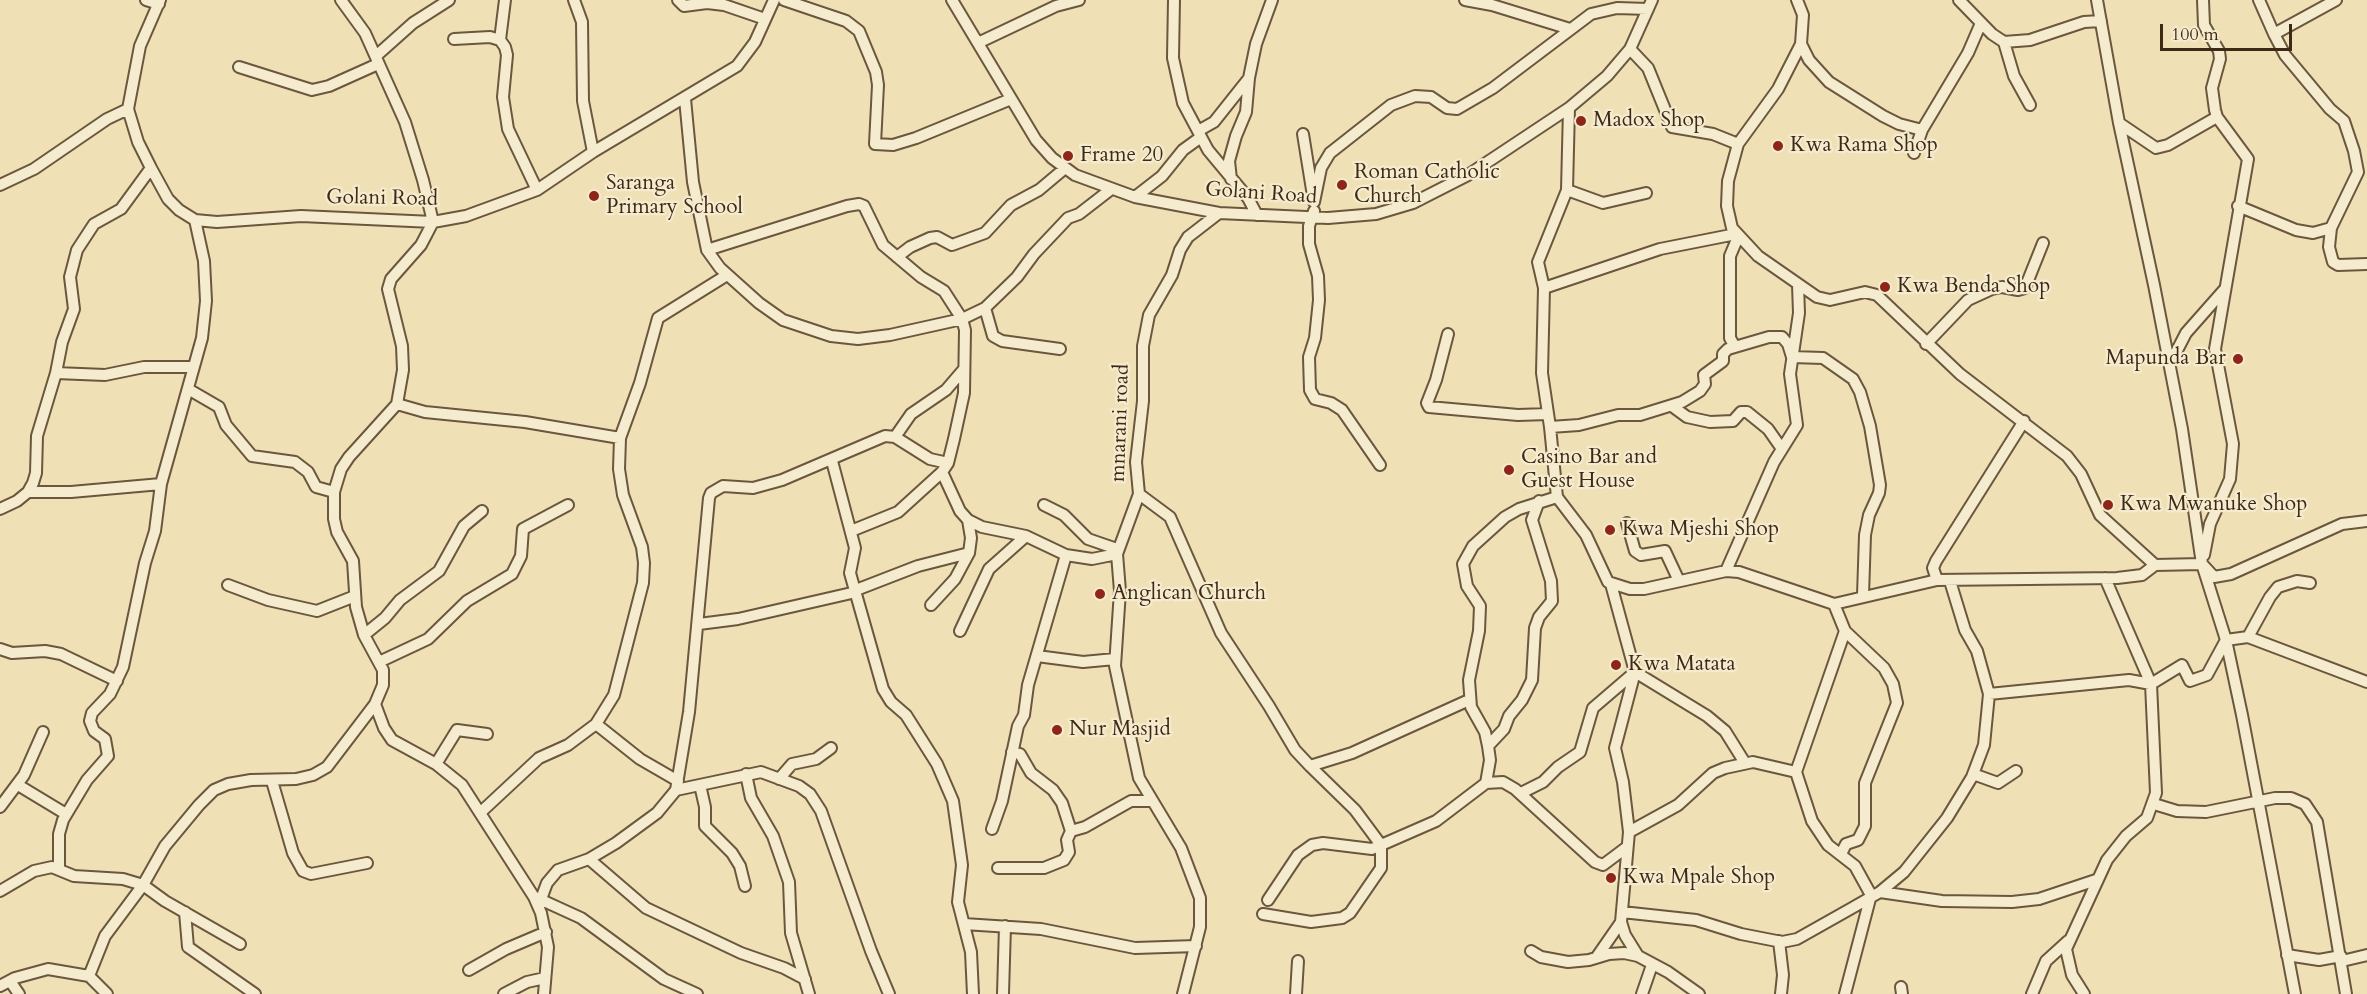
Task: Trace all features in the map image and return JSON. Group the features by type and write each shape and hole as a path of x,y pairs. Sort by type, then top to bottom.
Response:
{"street":[{"path":"59,868 59,834 66,814 87,780 108,756 105,739 94,731 90,721 92,713 117,681 128,652 145,563 155,531 161,484 202,338 206,310 204,261 195,220 179,210 168,199 138,142 128,109 140,46 160,2 146,0"},
{"path":"89,976 105,936 142,885 165,846 214,790 228,784 251,780 272,781 304,777 327,767 375,704 383,685 380,662 364,635 355,596 353,561 337,532 334,519 334,492 341,469 349,457 397,404 403,370 402,346 388,289 391,279 421,245 433,222 411,140 365,33 341,0"},
{"path":"239,67 312,90 329,86 377,60 413,23 449,0"},
{"path":"505,0 500,40 507,55 503,97 508,129 537,190"},
{"path":"574,0 582,22 583,101 593,152"},
{"path":"678,0 684,6 706,3 724,5 765,19"},
{"name":"Golani Road","path":"195,220 217,222 300,216 433,222 466,216 537,190 593,152 737,66 755,42 774,0"},
{"path":"784,0 846,21 855,25 859,31 879,85 875,144 893,145 916,138 1011,99"},
{"name":"Golani Road","path":"952,0 980,42 1036,140 1064,169 1110,190 1136,197 1219,213 1313,218 1376,214 1413,203 1468,176 1569,108 1607,76 1630,49 1650,4"},
{"path":"980,42 1056,6 1079,0"},
{"path":"1174,0 1172,31 1176,78 1183,103 1199,134 1231,180 1248,198 1257,215"},
{"path":"1231,180 1229,161 1246,112 1249,78 1256,44 1272,0"},
{"path":"1465,0 1492,5 1570,29"},
{"path":"1797,0 1803,15 1801,44 1778,89 1738,144 1727,192 1729,219 1737,236 1758,256 1817,297 1830,300 1865,292 1877,295 1960,374 2024,421 2075,465 2100,515 2155,566"},
{"path":"1959,0 1981,23 2004,42 2014,76 2030,105"},
{"path":"2097,0 2119,123 2170,365 2202,564 2226,640 2260,800 2295,994"},
{"path":"2202,564 2210,524 2230,479 2232,432 2215,350 2238,206 2248,159 2217,117 2212,88 2220,59 2204,24 2203,0"},
{"path":"2259,0 2285,55 2330,109 2344,121 2358,172 2331,228 2329,247 2333,262 2343,266 2367,264"},
{"path":"2274,34 2336,0"},
{"path":"1380,465 1342,411 1332,403 1315,399 1310,390 1309,357 1315,338 1319,300 1318,276 1309,244 1310,226 1321,168 1330,153 1390,105 1415,96 1431,97 1447,108 1457,109 1493,88 1579,21 1601,11 1650,4"},
{"path":"2004,42 2030,40 2084,22 2101,21"},
{"path":"1914,153 1922,130 1968,53 1981,23"},
{"path":"454,39 490,37 500,40"},
{"path":"1801,44 1809,60 1829,82 1882,116 1899,124 1922,130"},
{"path":"1630,49 1648,68 1672,127 1713,134 1738,144"},
{"path":"1136,197 1162,176 1199,134 1214,122 1249,78"},
{"path":"685,99 693,183 707,250 727,275 753,299 783,320 831,336 858,339 890,335 962,319 985,308 1017,277 1034,254 1068,218 1079,214 1110,190"},
{"path":"1569,108 1567,189 1558,218 1538,262 1544,288 1542,373 1557,497 1586,535 1603,576 1611,584 1635,672 1615,748 1623,782 1629,832 1624,868 1622,917 1624,935 1638,956"},
{"path":"0,185 34,169 107,119 128,109"},
{"path":"2119,123 2156,148 2168,145 2217,117"},
{"path":"1303,134 1314,202"},
{"path":"0,509 17,501 28,492 36,473 37,436 56,373 62,342 74,309 70,277 76,250 94,224 116,212 131,198 151,168"},
{"path":"897,257 910,247 930,238 938,237 952,245 985,233 1011,205 1039,190 1064,169"},
{"path":"1567,189 1604,202 1646,194"},
{"path":"707,250 859,204 869,214 883,245 944,291 962,319 965,330 961,412 945,468 898,512 851,531"},
{"path":"2238,206 2296,230 2313,233 2331,228"},
{"name":"mnarani road","path":"1183,994 1196,946 1201,910 1195,882 1181,848 1139,778 1115,659 1120,591 1117,551 1139,494 1136,462 1143,401 1143,346 1149,315 1172,275 1184,244 1219,213"},
{"path":"1544,288 1660,249 1737,236"},
{"path":"1735,347 1730,338 1730,256 1737,236"},
{"path":"1926,344 1972,297 1999,287 2018,290 2025,288 2043,243"},
{"path":"481,812 539,758 568,745 596,724 614,695 643,583 642,547 623,495 619,469 620,438 643,374 658,318 727,275"},
{"path":"1726,571 1732,550 1782,449 1798,422 1790,374 1798,313 1798,285"},
{"path":"2170,365 2186,333 2226,287"},
{"path":"985,308 993,336 1002,341 1060,349"},
{"path":"1448,334 1427,403 1429,407 1518,415 1548,414"},
{"path":"1550,427 1579,425 1672,406 1700,391 1705,384 1704,375 1723,361 1725,352 1769,337 1782,338 1788,344 1792,357"},
{"path":"1792,357 1817,356 1833,364 1853,379 1865,405 1880,493 1869,515 1865,535 1863,595"},
{"path":"56,373 105,375 144,367 192,368"},
{"path":"895,437 911,414 946,390 964,369"},
{"path":"188,389 219,407 226,424 245,451 252,456 295,462 308,472 316,487 334,492"},
{"path":"397,404 425,412 525,422 620,438"},
{"path":"1672,406 1687,417 1710,422 1732,421 1742,412 1748,412 1768,429 1782,449"},
{"path":"1937,580 1933,568 1936,561 2024,421"},
{"path":"538,898 552,875 558,870 589,859 657,813 677,785 699,624 711,493 723,486 753,488 782,480 832,461 885,436 895,437 945,468 960,511 968,520 982,526 1026,536 1066,555 1092,559 1117,551"},
{"path":"832,461 855,548 850,573 883,688 891,702 906,715 937,764 953,801 962,865 958,902 971,952 973,994"},
{"path":"28,492 71,492 161,484"},
{"path":"1139,494 1170,517 1221,633 1269,706 1290,743 1355,810 1381,845 1381,868 1350,913 1342,918 1311,922 1263,914"},
{"path":"1486,783 1490,760 1488,746 1485,732 1469,700 1470,661 1480,618 1480,606 1464,575 1463,564 1473,546 1505,518 1539,501 1557,497"},
{"path":"1488,746 1504,729 1509,716 1522,700 1532,680 1535,628 1539,617 1552,601 1551,581 1532,520 1539,501"},
{"path":"380,662 428,639 467,601 512,574 521,556 523,529 568,505"},
{"path":"1044,505 1064,515 1088,539 1117,551"},
{"path":"364,635 385,618 400,600 439,571 464,526 482,511"},
{"path":"931,605 955,579 969,553 971,538 968,520"},
{"path":"1611,584 1644,589 1726,571 1739,572 1778,583 1834,604 1863,595 1937,580 2105,578 2142,575 2155,566 2202,564 2214,577 2231,574 2342,524 2367,521"},
{"path":"1627,524 1635,551 1641,555 1665,551 1679,581"},
{"path":"960,631 989,569 1026,536"},
{"path":"699,624 738,619 856,591 918,566 969,553"},
{"path":"992,829 1002,801 1012,752 1066,555"},
{"path":"2084,994 2072,975 2066,958 2066,949 2096,880 2115,847 2147,818 2154,804 2156,793 2151,684 2105,578"},
{"path":"1622,917 1696,920 1741,934 1779,941 1797,939 1875,893 1904,872 1947,818 1973,774 1984,745 1989,694 1977,651 1965,630 1950,581"},
{"path":"2248,637 2278,587 2297,581 2310,583"},
{"path":"228,585 268,600 317,611 355,596"},
{"path":"1834,604 1845,631 1884,668 1893,684 1897,703 1865,783 1865,826 1858,840 1846,844 1841,854"},
{"path":"1845,631 1796,772 1812,821 1828,845 1855,866 1875,893 1942,901 2013,902 2040,899 2096,880"},
{"path":"2226,640 2248,637 2367,682"},
{"path":"1989,694 2129,680 2151,684 2182,665 2190,681 2200,679 2212,667 2226,640"},
{"path":"0,649 12,654 45,651 61,654 117,681"},
{"path":"1037,656 1083,662 1115,659"},
{"path":"1635,672 1725,731 1745,763"},
{"path":"1521,793 1543,782 1558,767 1580,752 1593,708 1635,672"},
{"path":"1311,766 1352,753 1469,700"},
{"path":"375,704 384,728 392,740 436,764 462,785 481,812 504,855 538,898 548,947 544,994"},
{"path":"596,724 677,785 700,784 761,772 799,786 816,800 889,994"},
{"path":"436,764 449,739 457,730 487,734"},
{"path":"0,807 18,785 43,732"},
{"path":"779,779 792,764 816,759 831,748"},
{"path":"998,868 1044,868 1064,860 1069,852 1067,840 1071,831 1062,803 1053,790 1031,773 1020,754 1012,752"},
{"path":"1629,832 1678,805 1713,773 1745,763 1763,762 1796,772"},
{"path":"1973,774 1998,783 2016,771"},
{"path":"746,774 751,798 773,836 789,882 791,933 809,994"},
{"path":"272,781 293,853 303,871 310,873 367,863"},
{"path":"1268,900 1298,855 1312,845 1323,843 1368,849 1381,845 1436,821 1486,783 1503,782 1521,793 1590,858 1603,865 1624,868"},
{"path":"700,784 705,807 705,826 732,853 740,866 745,886"},
{"path":"18,785 66,814"},
{"path":"2154,804 2177,810 2206,812 2260,800 2291,798 2305,804 2317,822 2342,958 2346,994"},
{"path":"1071,831 1085,827 1131,801 1151,801"},
{"path":"1603,865 1627,847"},
{"path":"589,859 646,908 741,953 784,968 805,979"},
{"path":"1,888 34,871 52,867 74,876 123,879 142,885 240,944"},
{"path":"1845,994 1875,893"},
{"path":"538,898 581,918 664,979 697,994"},
{"path":"185,912 188,947 255,994"},
{"path":"1596,958 1622,917"},
{"path":"964,924 1041,929 1135,948 1196,946"},
{"path":"1003,994 1005,926"},
{"path":"470,970 506,949 546,932"},
{"path":"2032,994 2046,961 2070,940"},
{"path":"1779,941 1782,965 1781,994"},
{"path":"1531,951 1555,961 1579,962 1624,953 1638,956 1698,994"},
{"path":"2288,955 2319,960 2367,955"},
{"path":"1296,994 1298,961"},
{"path":"1642,994 1648,983 1652,964"},
{"path":"5,983 48,969 89,976 107,994"},
{"path":"504,994 527,982 545,978"},
{"path":"5,983 19,994"}],"place":[{"name":"Madox Shop","path":"1581,121"},
{"name":"Kwa Rama Shop","path":"1778,146"},
{"name":"Frame 20","path":"1068,156"},
{"name":"Roman Catholic Church","path":"1342,185"},
{"name":"Saranga Primary School","path":"594,196"},
{"name":"Kwa Benda Shop","path":"1885,287"},
{"name":"Mapunda Bar","path":"2238,359"},
{"name":"Casino Bar and Guest House","path":"1509,470"},
{"name":"Kwa Mwanuke Shop","path":"2108,505"},
{"name":"Kwa Mjeshi Shop","path":"1610,530"},
{"name":"Anglican Church","path":"1100,594"},
{"name":"Kwa Matata","path":"1616,665"},
{"name":"Nur Masjid","path":"1057,730"},
{"name":"Kwa Mpale Shop","path":"1611,878"}]}
